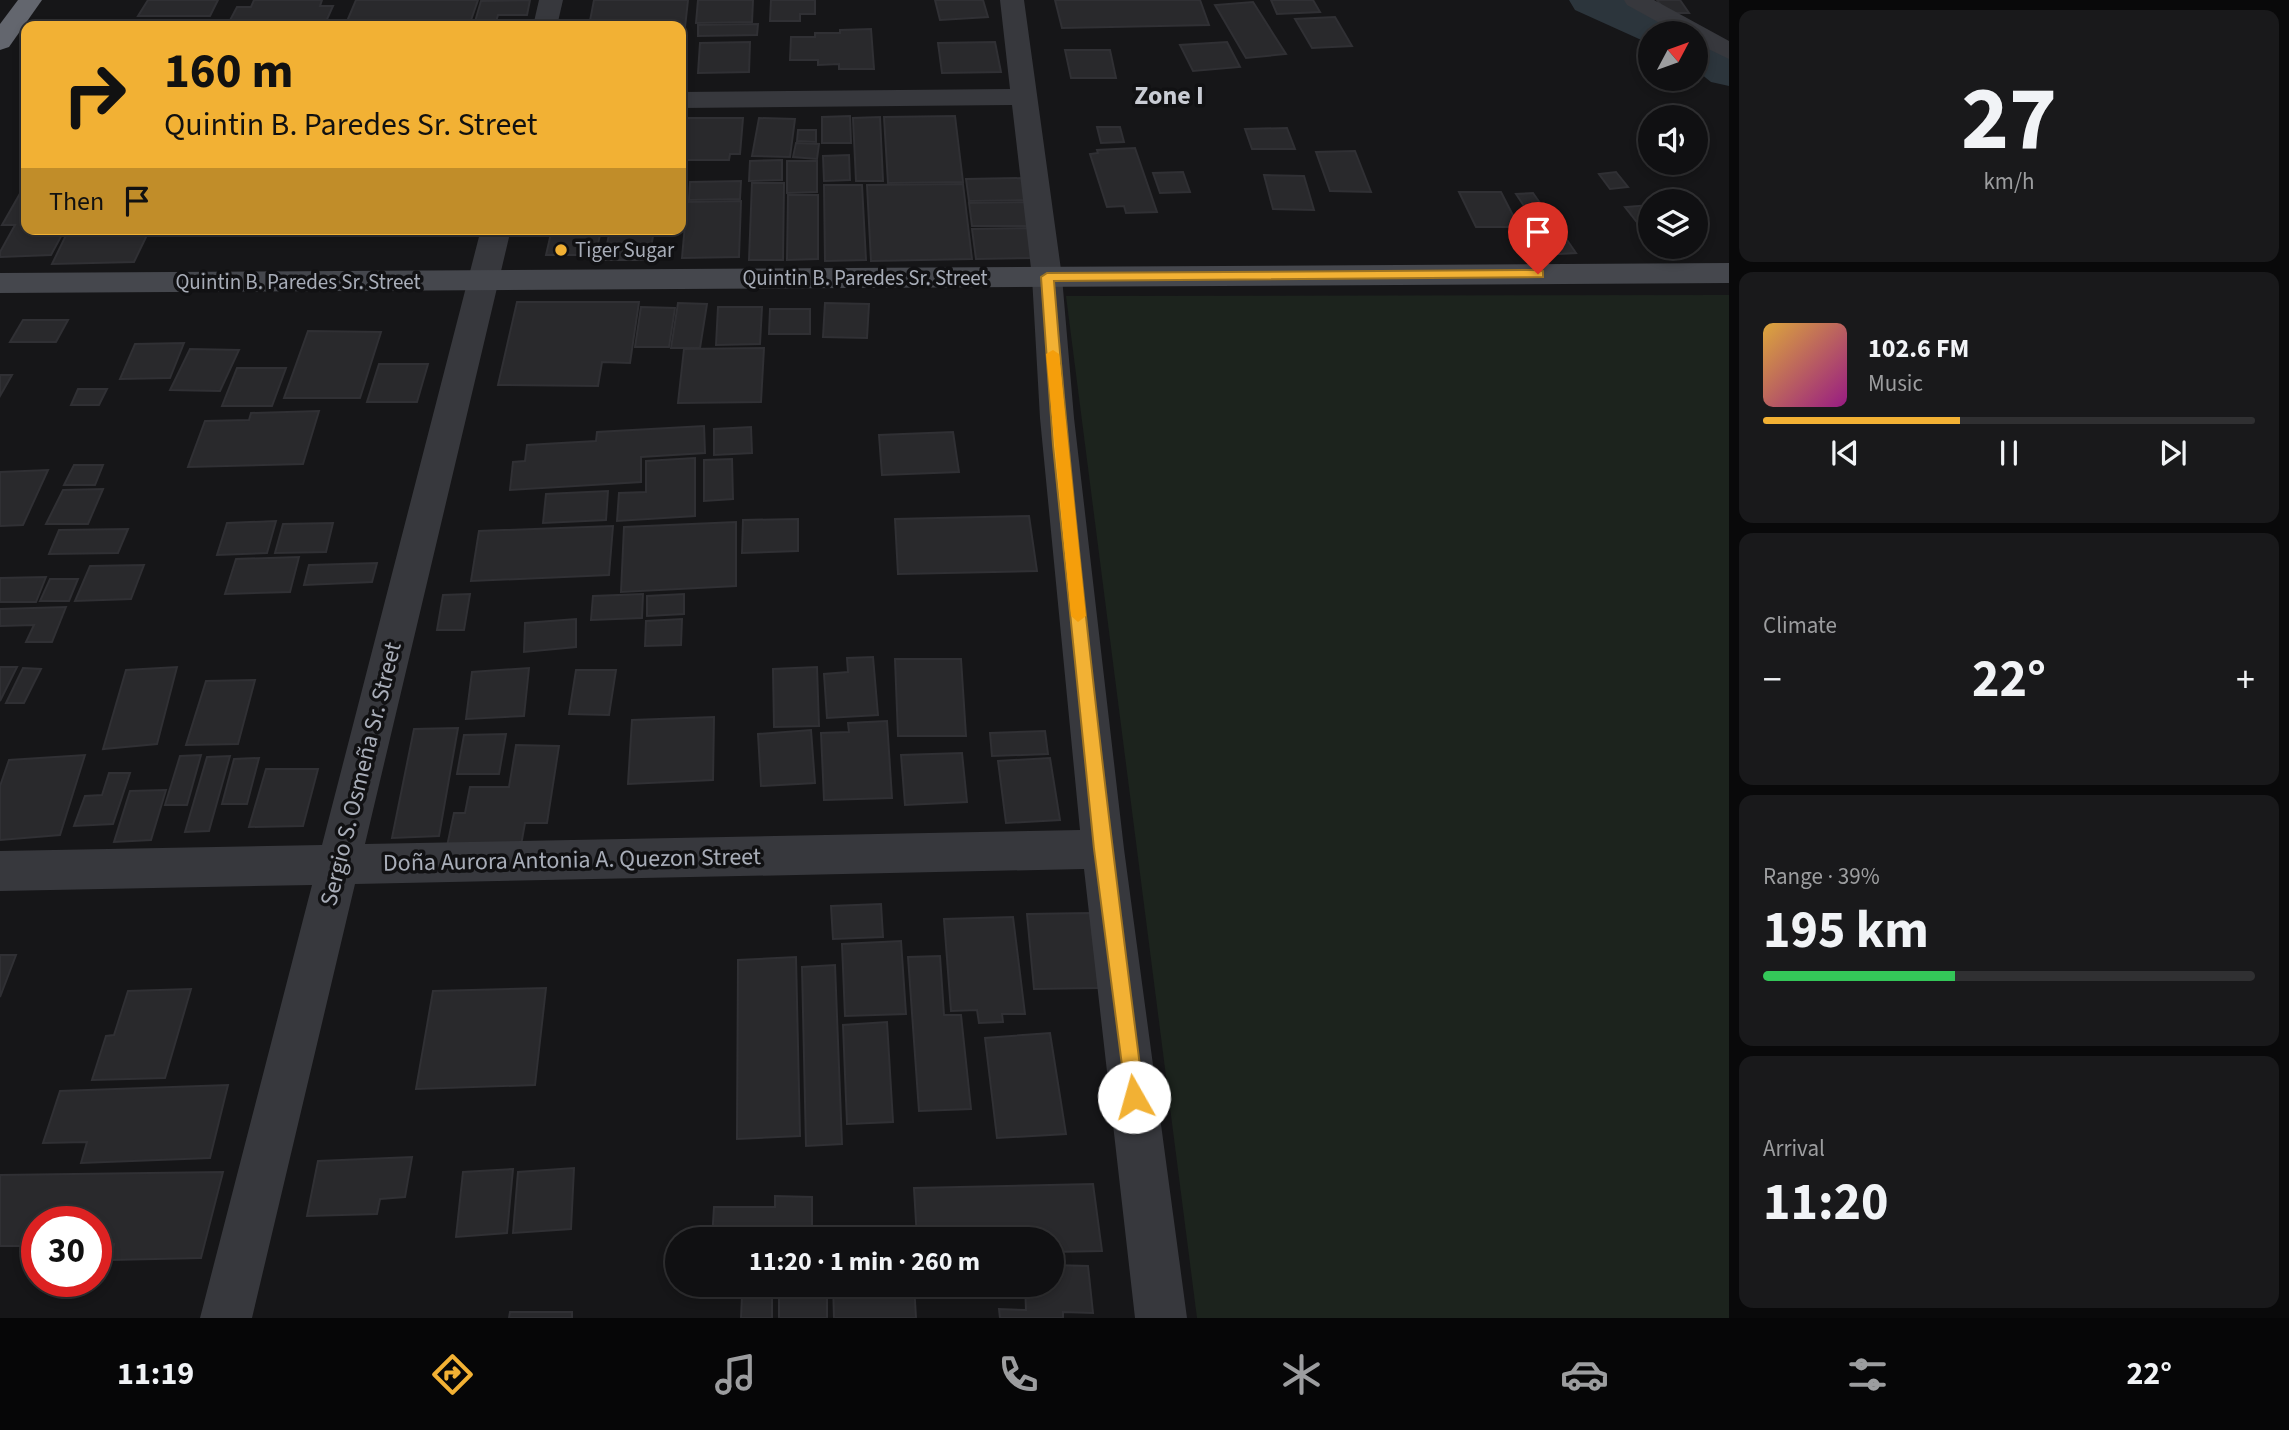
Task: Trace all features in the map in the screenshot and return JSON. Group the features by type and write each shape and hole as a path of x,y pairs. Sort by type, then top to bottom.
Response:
{"highway":[{"path":"0,42 30,0"}],"main road":[{"name":"Quintin B. Paredes Sr. Street","path":"0,283 1729,273"}],"street":[{"path":"546,21 551,0"},
{"path":"1012,0 1047,277 1057,418 1103,849 1161,1318"},
{"path":"1636,0 1729,51"},
{"path":"686,100 1024,97"},
{"name":"Sergio S. Osmeña Sr. Street","path":"226,1318 495,235"},
{"name":"Doña Aurora Antonia A. Quezon Street","path":"0,871 1103,849"}],"shaded area":[{"path":"1729,295 1729,1318 1197,1318 1066,296"}],"building":[{"path":"148,0 218,0 210,16 138,16"},
{"path":"254,0 322,0 320,6 333,6 326,21 230,21 237,7 251,7"},
{"path":"356,0 478,0 471,21 347,21"},
{"path":"530,0 527,15 498,15 496,21 475,21 481,1"},
{"path":"594,0 688,0 686,21 590,21"},
{"path":"698,0 753,0 752,22 696,23"},
{"path":"771,0 815,0 815,14 800,14 800,21 770,21"},
{"path":"935,0 983,0 988,17 940,20"},
{"path":"1055,0 1200,0 1209,25 1062,28"},
{"path":"1271,0 1313,0 1320,12 1277,14"},
{"path":"1657,0 1680,0 1689,13 1667,13"},
{"path":"1253,2 1286,54 1246,58 1215,5"},
{"path":"1335,17 1352,46 1312,48 1295,19"},
{"path":"758,24 757,35 698,36 698,25"},
{"path":"871,29 874,69 839,69 839,64 818,65 818,60 790,60 791,37 815,37 815,33"},
{"path":"750,42 749,72 698,73 700,43"},
{"path":"995,42 1001,72 942,73 938,43"},
{"path":"1227,42 1240,67 1193,71 1180,45"},
{"path":"1065,50 1110,50 1116,78 1071,78"},
{"path":"850,116 851,143 822,143 822,117"},
{"path":"955,116 963,182 888,183 884,117"},
{"path":"880,117 883,181 856,181 853,118"},
{"path":"686,118 743,118 740,154 730,154 729,160 686,160"},
{"path":"759,118 795,119 790,157 752,156"},
{"path":"1097,127 1120,127 1124,142 1101,143"},
{"path":"1287,128 1295,149 1252,149 1245,129"},
{"path":"798,130 816,130 816,142 797,141"},
{"path":"796,143 819,144 817,159 793,157"},
{"path":"1135,148 1157,212 1126,213 1124,206 1107,207 1090,154 1098,153 1097,150"},
{"path":"1355,151 1371,192 1330,191 1316,152"},
{"path":"849,155 850,180 824,181 823,156"},
{"path":"782,160 782,180 749,181 750,161"},
{"path":"787,161 817,161 817,192 787,193"},
{"path":"1183,172 1190,192 1160,193 1153,173"},
{"path":"1616,172 1628,187 1610,189 1599,174"},
{"path":"1264,175 1304,176 1314,210 1273,209"},
{"path":"1024,178 1028,200 969,201 966,179"},
{"path":"741,181 740,199 689,200 690,182"},
{"path":"752,183 784,183 783,260 749,260"},
{"path":"963,184 972,259 871,261 867,185"},
{"path":"824,185 862,185 866,260 825,261"},
{"path":"21,192 21,235 62,235 51,255 0,257 0,252 15,225 2,225"},
{"path":"1459,192 1501,192 1519,227 1476,227"},
{"path":"1533,193 1547,213 1530,215 1516,194"},
{"path":"788,195 818,195 818,259 787,260"},
{"path":"741,201 739,257 682,258 687,202"},
{"path":"1030,202 1033,226 972,226 969,203"},
{"path":"1638,206 1638,224 1625,207"},
{"path":"1558,227 1576,253 1539,255 1522,230"},
{"path":"1033,228 1038,258 976,259 972,229"},
{"path":"66,235 147,235 134,262 52,264"},
{"path":"551,235 600,235 596,255 546,255"},
{"path":"609,235 653,235 649,260 604,260"},
{"path":"517,302 639,302 630,363 602,362 598,386 498,385"},
{"path":"678,303 707,304 700,348 671,348"},
{"path":"825,303 869,304 867,338 823,337"},
{"path":"641,307 675,308 669,347 635,347"},
{"path":"718,307 762,307 760,344 716,345"},
{"path":"770,309 810,309 810,334 769,334"},
{"path":"23,320 68,320 56,342 10,342"},
{"path":"308,331 381,332 360,398 284,398"},
{"path":"184,343 170,378 120,379 135,344"},
{"path":"764,348 761,402 678,403 684,349"},
{"path":"190,349 239,350 220,391 170,390"},
{"path":"379,364 428,364 417,402 367,402"},
{"path":"237,368 286,368 272,406 222,406"},
{"path":"0,375 12,375 0,396"},
{"path":"78,389 107,389 99,405 71,405"},
{"path":"319,411 303,464 188,467 205,421 249,420 251,413"},
{"path":"704,426 705,453 641,457 641,482 510,490 513,462 525,461 527,445 596,441 597,432"},
{"path":"751,427 752,453 714,455 714,429"},
{"path":"953,432 959,472 882,475 879,435"},
{"path":"695,458 695,516 617,521 619,493 646,492 646,461"},
{"path":"732,459 733,499 704,501 704,460"},
{"path":"74,465 103,465 95,485 64,485"},
{"path":"48,470 23,525 0,526 0,472"},
{"path":"103,489 88,524 46,524 63,490"},
{"path":"608,491 606,520 543,523 546,494"},
{"path":"1029,516 1037,571 898,574 895,519"},
{"path":"798,519 798,551 742,553 743,520"},
{"path":"276,521 267,553 217,555 227,523"},
{"path":"736,522 736,586 621,592 624,527"},
{"path":"333,523 326,552 275,553 283,524"},
{"path":"613,526 609,575 471,581 479,531"},
{"path":"128,529 118,553 49,554 59,530"},
{"path":"299,557 290,592 225,594 236,559"},
{"path":"377,563 372,582 304,585 309,565"},
{"path":"144,565 131,599 75,601 90,566"},
{"path":"46,577 36,602 0,602 0,578"},
{"path":"50,579 78,579 69,601 40,601"},
{"path":"470,594 464,630 437,630 443,595"},
{"path":"643,594 642,618 591,620 593,596"},
{"path":"684,594 684,614 647,616 647,596"},
{"path":"66,607 52,642 26,642 34,625 0,626 0,609"},
{"path":"576,619 576,647 524,652 525,623"},
{"path":"682,619 681,645 645,646 646,621"},
{"path":"873,657 878,715 827,718 824,674 848,672 847,658"},
{"path":"895,659 961,659 966,736 898,736"},
{"path":"0,667 17,667 0,701"},
{"path":"177,667 157,744 103,749 126,670"},
{"path":"817,667 819,726 774,727 773,669"},
{"path":"23,668 41,669 24,703 6,703"},
{"path":"529,668 524,716 466,719 472,672"},
{"path":"576,670 616,670 609,715 569,714"},
{"path":"255,680 238,744 186,745 206,681"},
{"path":"714,717 713,780 628,784 632,720"},
{"path":"887,721 892,798 824,800 821,733 849,732 848,723"},
{"path":"458,728 439,836 392,838 414,729"},
{"path":"811,730 815,783 761,786 758,734"},
{"path":"1045,731 1048,754 992,756 990,733"},
{"path":"506,734 499,774 457,774 464,735"},
{"path":"516,745 559,746 547,823 525,823 520,851 446,851 454,813 465,813 470,787 509,787"},
{"path":"962,753 967,802 905,805 901,755"},
{"path":"85,755 60,835 0,840 0,786 9,760"},
{"path":"201,755 187,805 165,805 180,756"},
{"path":"230,756 209,831 185,832 207,757"},
{"path":"259,758 247,804 222,804 234,759"},
{"path":"1050,758 1060,820 1006,823 998,761"},
{"path":"266,769 318,769 303,826 249,827"},
{"path":"109,773 130,773 113,824 74,826 85,796 102,795"},
{"path":"166,790 151,840 114,842 130,791"},
{"path":"881,904 883,937 833,939 831,906"},
{"path":"1090,913 1099,988 1034,989 1027,914"},
{"path":"1013,917 1025,1014 1002,1014 1003,1022 979,1023 977,1010 951,1011 944,919"},
{"path":"901,941 906,1014 845,1016 842,944"},
{"path":"0,955 16,955 0,997"},
{"path":"940,956 944,1015 961,1015 971,1109 919,1111 908,957"},
{"path":"796,957 800,1136 737,1139 738,960"},
{"path":"835,965 842,1144 806,1146 802,967"},
{"path":"546,988 535,1085 416,1089 433,991"},
{"path":"191,989 165,1078 92,1080 106,1036 114,1035 128,991"},
{"path":"887,1022 893,1122 847,1124 843,1025"},
{"path":"1050,1033 1066,1134 997,1138 985,1038"},
{"path":"228,1085 210,1158 81,1163 87,1142 43,1143 60,1091"},
{"path":"412,1157 405,1197 380,1199 377,1214 307,1216 318,1161"},
{"path":"574,1168 571,1229 513,1233 518,1172"},
{"path":"513,1169 507,1233 456,1237 463,1172"},
{"path":"223,1172 201,1258 112,1260 112,1206 21,1206 21,1246 0,1246 0,1175"},
{"path":"1093,1184 1102,1251 1064,1252 1064,1227 916,1227 914,1188"},
{"path":"775,1196 812,1197 812,1227 713,1227 714,1207 775,1207"},
{"path":"1064,1265 1088,1266 1093,1313 1063,1312 1063,1318 1000,1318 999,1309 1026,1310 1026,1297 1064,1297"},
{"path":"742,1297 772,1297 772,1318 741,1318"},
{"path":"779,1297 827,1297 827,1318 779,1318"},
{"path":"833,1297 915,1297 916,1318 834,1318"},
{"path":"510,1312 572,1312 572,1318 509,1318"}],"waterway":[{"path":"1592,0 1638,21"},
{"path":"1708,56 1729,71"}],"slow traffic":[{"path":"1053,354 1078,616"}],"place":[{"name":"Tiger Sugar","path":"561,250"}],"district":[{"name":"Zone I","path":"1169,95"}],"route":[{"path":"1134,1097 1103,849 1057,418 1047,277 1538,274"}]}
